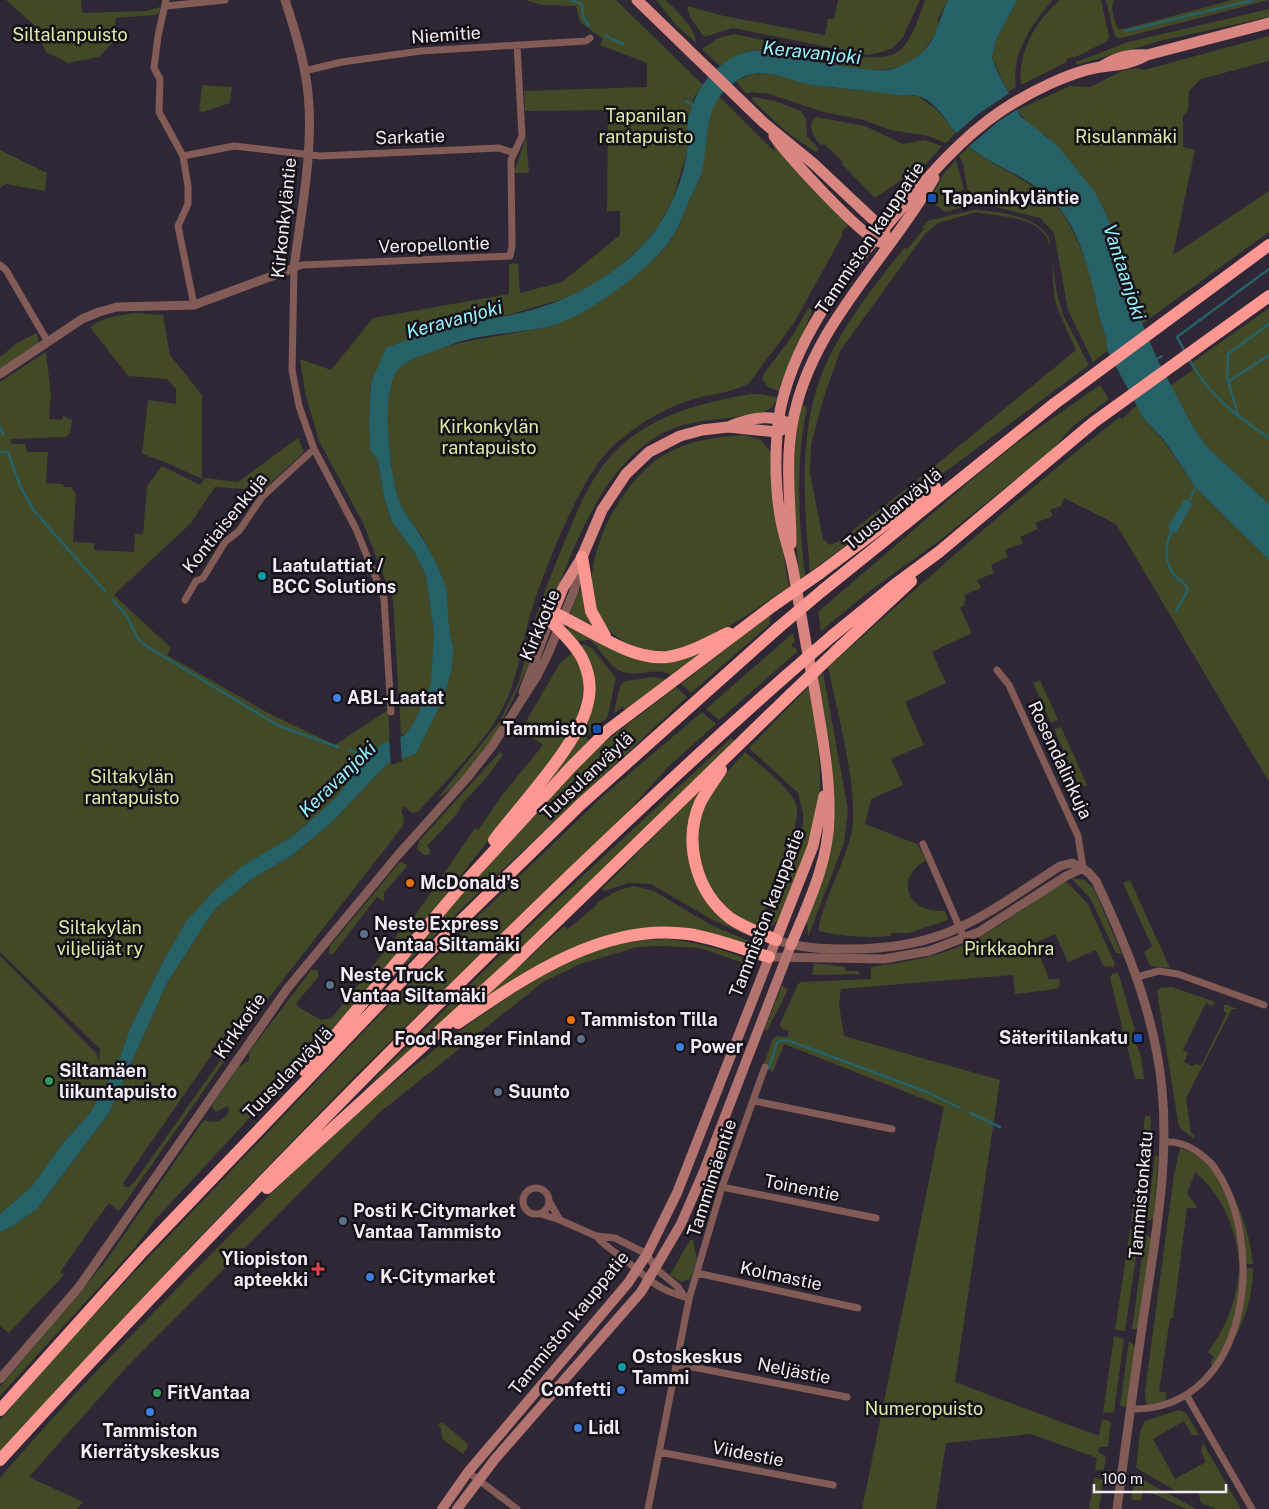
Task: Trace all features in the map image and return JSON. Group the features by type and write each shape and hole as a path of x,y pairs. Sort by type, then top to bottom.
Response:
{"highway":[{"name":"Tuusulanväylä","path":"0,1410 142,1252 281,1106 424,957 581,804 778,628 976,464 1171,316 1269,245"},
{"path":"0,1460 232,1213 528,914 787,675 897,583 939,552 1094,422 1269,296"},
{"path":"556,617 641,654 666,657 692,650 752,620 774,606 942,482 976,464"},
{"path":"232,1213 272,1184 588,893 939,552"},
{"path":"582,557 591,611 606,638"},
{"path":"458,890 481,856 571,740 587,707 590,691 585,665 560,630 556,617"},
{"path":"281,1106 309,1064 458,890 571,767 607,731 692,669 752,620"},
{"path":"737,748 700,804 693,832 694,858 704,888 720,909 742,925 776,940"},
{"path":"417,1052 500,995 551,965 575,953 620,937 666,932 689,934 769,957"}],"main road":[{"path":"637,0 764,123 814,164 883,229 889,245"},
{"path":"941,166 988,120 1041,89 1101,67 1113,68 1128,64 1147,55 1269,23"},
{"path":"764,123 788,155 874,240 889,245"},
{"name":"Tammiston kauppatie","path":"457,1509 478,1480 648,1281 693,1199 820,874 826,847 829,817 827,777 823,736 792,565 780,519 777,479 777,432 784,396 795,366 816,321 842,282 874,240 924,181 941,166"},
{"name":"Tammiston kauppatie","path":"792,565 788,483 792,425 808,372 839,312 889,245 941,166"},
{"name":"Kirkkotie","path":"728,427 744,420 780,419 792,425"},
{"path":"777,432 792,425"},
{"name":"Kirkkotie","path":"556,617 563,588 582,557 602,510 615,488 635,464 650,452 680,436 702,430 728,427 777,432"},
{"name":"Tammiston kauppatie","path":"442,1509 468,1472 637,1271 647,1254 677,1193 813,846 827,777"}],"street":[{"path":"194,305 178,226 189,196 183,156 159,112 160,79 154,68 158,36 166,3 225,0"},
{"name":"Kirkonkyläntie","path":"285,0 304,70 309,112 307,155 294,268 292,370 301,413 310,440 356,529 384,598 392,712"},
{"name":"Niemitie","path":"304,70 403,54 586,41 590,38"},
{"name":"Veropellontie","path":"294,268 302,265 510,256 512,246 510,172 514,153 522,136 517,45"},
{"name":"Sarkatie","path":"183,156 234,146 307,155 499,148 514,153"},
{"path":"0,264 6,270 48,342"},
{"path":"0,374 82,319 117,307 194,305 294,268"},
{"name":"Kontiaisenkuja","path":"185,600 196,581 203,578 225,542 239,531 262,497 314,449"},
{"name":"Kirkkotie","path":"519,703 556,617"},
{"name":"Kirkkotie","path":"0,1379 79,1287 287,990 402,850 484,758 537,676 560,630"},
{"name":"Rosendalinkuja","path":"996,670 1008,685 1078,836 1083,868"},
{"path":"923,844 965,940"},
{"path":"776,940 791,945 835,949 882,948 912,944 961,929 985,916 1060,866 1072,863 1083,868"},
{"path":"769,957 786,959 884,959 913,955 965,940 992,925 1066,876 1083,868"},
{"name":"Tammistonkatu","path":"1083,868 1096,881 1143,995 1162,1086 1165,1142 1161,1194 1116,1509"},
{"path":"1137,977 1159,971 1178,974 1264,1005"},
{"name":"Tammimäentie","path":"648,1509 677,1364 686,1297 697,1273 722,1187 765,1067"},
{"path":"754,1101 892,1129"},
{"path":"1165,1142 1180,1142 1204,1156 1224,1175 1239,1198"},
{"name":"Toinentie","path":"722,1187 876,1218"},
{"path":"560,1220 546,1194 540,1189 532,1189 525,1194 522,1201 525,1209 532,1214 541,1214 560,1220 596,1236 615,1238 647,1254 655,1268 678,1287 686,1297"},
{"path":"541,1214 546,1209 549,1201"},
{"path":"596,1236 607,1249 620,1256 648,1281 672,1294 686,1297"},
{"name":"Kolmastie","path":"697,1273 858,1308"},
{"path":"1130,1409 1160,1406 1187,1396 1220,1368 1237,1345"},
{"name":"Neljästie","path":"677,1364 847,1397"},
{"path":"1187,1396 1252,1509"},
{"name":"Viidestie","path":"658,1452 833,1485"},
{"path":"468,1472 518,1509"}],"green space":[{"name":"Siltalanpuisto","path":"6,0 81,0 82,13 146,11 160,7 159,13 155,15 116,18 113,42 99,57 68,63 46,52 32,23"},
{"name":"Tapanilan rantapuisto","path":"526,0 616,0 703,85 694,97 688,121 687,152 673,199 658,227 643,245 615,270 590,288 570,297 508,315 469,322 379,367 371,383 370,450 378,460 384,497 390,518 416,555 426,576 434,633 433,679 416,722 405,735 401,734 393,600 363,523 319,441 305,392 300,359 331,370 373,318 509,294 509,264 518,263 520,293 562,282 620,235 620,211 607,211 608,110 525,111 524,91 647,87 647,63 600,45 603,39 580,22 576,6 542,5"},
{"path":"656,0 665,0 680,14 693,32 696,43 677,26"},
{"path":"838,0 920,0 903,37 893,48 867,55 733,28 704,37 690,17 687,6 724,16 825,35 828,19 834,19"},
{"path":"925,0 948,0 938,19 939,26 923,52 908,64 889,69 846,66 762,50 745,52 720,66 702,49 718,38 734,34 842,55 883,57 902,49 911,36"},
{"path":"1017,0 1053,0 1025,40 1017,63 1016,87 1008,92 992,58 995,42"},
{"path":"1060,0 1101,0 1109,36 1107,41 1076,57 1068,58 1065,63 1021,85 1022,61 1030,38 1043,17"},
{"path":"1106,0 1114,0 1112,11 1115,22 1118,29 1124,29 1232,0 1269,0 1118,39 1114,34"},
{"path":"1269,9 1269,17 1164,40 1076,65 1076,62 1128,42"},
{"name":"Risulanmäki","path":"1269,36 1269,61 1201,79 1189,91 1188,110 1183,116 1183,147 1195,150 1173,255 1269,191 1269,232 1142,324 1128,285 1119,242 1046,135 1031,127 1017,110 1070,86 1090,87 1124,70 1137,68 1144,70"},
{"path":"767,73 829,87 918,96 935,108 951,126 955,134 946,143 928,136 890,130 864,120 823,112 769,94 752,92 746,94 736,81 752,74"},
{"path":"202,85 232,87 230,103 203,112 199,111"},
{"name":"Kirkonkylän rantapuisto","path":"719,96 776,153 771,141 849,224 842,232 842,236 794,323 749,383 730,391 686,401 664,411 622,438 600,460 575,502 553,553 529,619 511,689 490,729 467,759 418,812 412,813 404,806 401,811 404,817 403,826 268,999 122,1207 118,1211 109,1203 60,1272 64,1275 9,1333 0,1326 0,1232 13,1226 37,1209 109,1113 167,983 214,910 252,879 291,856 331,823 388,763 416,754 440,702 449,674 453,647 449,630 447,597 435,561 421,535 403,511 396,490 388,437 388,400 395,373 406,362 445,347 540,328 564,321 595,305 655,259 673,236 698,183 703,163 706,132 714,104","holes":["257,994 262,995 236,1032 229,1048 136,1180 129,1187 124,1187 123,1183 219,1044 226,1045 222,1039"]},
{"path":"751,98 775,101 801,111 806,119 807,136 819,149 816,152 790,134"},
{"path":"817,117 865,126 903,144 924,140 942,146 927,163 875,198 842,164 843,162 824,144 822,146 813,135 812,121"},
{"path":"526,137 529,173 514,173"},
{"path":"969,147 1034,187 1054,203 1066,219 1078,241 1091,276 1100,318 1106,335 1107,351 1093,362 1068,310 1054,233 1040,218 977,202 967,188 963,163 959,156"},
{"path":"0,150 47,173 45,191 6,184 0,188"},
{"path":"956,160 964,189 959,192 960,196 966,196 972,205 945,212 932,202 937,194 934,192 944,173"},
{"path":"974,210 1005,213 1036,224 1049,238 1051,249 1044,234 1031,223 1016,218 976,212 938,223 924,235 840,351 823,400 811,445 810,473 823,539 830,545 839,541 920,478 1076,350 1055,300 1052,262 1063,315 1089,365 810,572 805,514 805,455 808,426 823,370 843,331 860,306 904,248 907,249 924,229 922,227 930,220"},
{"path":"808,308 812,310 781,392 768,387 762,379 763,375 793,335"},
{"path":"1269,308 1269,504 1208,448 1193,427 1170,386 1193,370 1190,364"},
{"path":"136,313 163,315 170,355 202,395 202,479 142,454 148,400 176,404 176,389 167,379 128,376 90,327 106,319"},
{"path":"37,333 39,343 0,369 0,357 17,343"},
{"name":"Siltakylän rantapuisto","path":"46,352 51,395 49,419 62,420 63,416 72,420 70,433 66,437 10,439 12,444 25,444 27,452 48,452 46,483 63,484 64,487 71,487 76,494 73,542 94,543 94,550 134,552 135,534 143,534 147,486 162,466 200,485 205,478 238,482 298,438 304,452 261,492 258,490 215,487 191,523 114,595 171,648 167,655 268,713 335,745 388,710 390,741 371,752 338,795 293,836 241,868 218,887 164,960 131,1026 118,1063 90,1113 64,1142 32,1186 0,1214 0,956 96,1053 99,1060 100,1049 0,952 0,382"},
{"path":"1100,385 1109,399 1072,427 1052,450 939,541 867,593 821,631 818,612 976,476 1017,443"},
{"path":"750,394 762,394 779,398 771,408 764,412 677,427 649,442 625,463 605,489 587,520 572,552 536,645 532,643 530,636 542,598 557,561 584,497 605,463 621,445 659,420 703,404"},
{"path":"802,404 807,408 801,450 799,492 805,576 800,580 794,514 794,470 795,448"},
{"path":"1137,405 1144,419 1163,440 1196,488 1269,560 1269,782 1116,524 1064,498 1061,506 1050,510 1053,516 1035,523 1038,529 1020,537 1023,543 1005,550 1008,557 991,565 994,573 977,580 981,588 964,595 965,605 960,608 972,633 932,652 946,683 905,702 924,745 891,759 903,785 871,799 865,824 917,844 926,860 916,868 910,877 908,885 909,894 922,907 945,911 948,920 909,933 891,933 891,936 837,935 819,931 822,913 850,840 853,812 846,749 828,667 1009,508 1082,447 1120,417 1122,419"},
{"path":"744,435 761,440 771,452 775,505 789,587 730,626 699,642 682,648 654,651 637,648 627,643 602,622 593,598 592,572 599,544 611,516 626,491 645,470 664,455 683,446 713,438"},
{"path":"581,587 592,625 570,614"},
{"path":"770,615 770,624 691,693 681,684"},
{"path":"569,625 633,657 706,649 681,671 677,669 672,676 660,672 627,673 616,669 590,640 576,641 567,630"},
{"path":"793,633 795,641 791,646 796,648 797,652 719,720 706,709"},
{"path":"583,644 592,648 616,678 608,715 606,719 593,728 594,730 586,737 589,740 524,809 591,710 581,647"},
{"path":"528,649 534,651 507,712 484,752 455,785 437,799 500,721 519,681"},
{"path":"572,653 579,664 582,676 582,699 579,711 563,745 426,920 355,1004 155,1220 134,1249 0,1396 0,1387 103,1265 204,1120 218,1121 229,1112 228,1106 216,1112 212,1107 213,1104 239,1066 249,1061 249,1052 311,970 317,970 319,976 297,1002 297,1006 321,1020 332,1018 407,922 410,923 475,828 478,830 503,794 543,745 521,730 560,663"},
{"path":"823,672 848,810 844,843 808,937 807,920 834,794 831,752 818,677"},
{"path":"654,677 668,680 625,710 623,706 615,713 620,686 625,681"},
{"path":"1040,680 1058,720 1051,723 1033,683"},
{"path":"676,687 687,697 480,891 381,988 473,880 592,752"},
{"path":"808,687 819,757 820,786 817,815 803,861 778,920 771,926 766,926 803,825 803,813 798,793 749,748"},
{"path":"702,712 716,724 668,767 625,815 358,1073 193,1244 0,1452 0,1420 68,1342 426,966 604,795"},
{"path":"1061,727 1087,785 1080,788 1054,729"},
{"path":"1048,731 1075,789 1070,792 1044,735"},
{"path":"731,738 736,742 553,923 358,1098 381,1072 546,910"},
{"path":"500,752 503,755 486,778 462,804 457,814 427,846 431,851 428,855 424,855 417,849 419,841"},
{"path":"745,752 787,790 796,804 797,813 790,845 759,927 741,918 725,905 713,890 704,874 699,855 698,836 701,816 709,796"},
{"path":"701,792 696,803 698,883 754,936 753,938 711,919 651,884 629,883 604,891 602,889 697,793"},
{"path":"402,862 407,865 384,893 384,902 377,897 333,954 329,954 330,946 399,863"},
{"path":"1071,878 1085,880 1094,889 1122,954 1116,953 1090,898"},
{"path":"1130,880 1170,968 1150,966 1144,952 1152,946 1123,883"},
{"name":"Numeropuisto","path":"1066,881 1088,904 1115,964 1114,967 1103,966 1096,950 1068,962 1055,934 1035,943 1049,979 1059,979 1060,986 1056,989 1015,994 1013,975 841,989 839,1005 844,1036 1000,1080 955,1382 1099,1436 1102,1419 1111,1422 1108,1447 1099,1447 1098,1452 1106,1457 1104,1469 1095,1471 1097,1458 1031,1434 946,1443 936,1509 862,1509 944,1107 784,1044 773,1072 764,1064 772,1040 777,1036 787,1037 789,1031 781,1028 780,1024 798,984 801,982 871,979 871,967 919,959 954,949 978,938"},
{"path":"634,886 654,891 711,925 751,942 751,945 643,928 488,998 487,995 564,926 568,929 597,905 596,903 619,890"},
{"path":"669,939 716,948 743,958 743,963 700,948 637,947 580,964 543,982 379,1113 126,1368 29,1477 83,1502 77,1509 0,1509 0,1478 51,1420 247,1218 379,1094 450,1038 514,993 556,968 608,946 634,941"},
{"path":"814,963 845,967 845,971 859,971 859,974 812,975"},
{"path":"1118,972 1135,1030 1132,1033 1141,1056 1144,1079 1135,1079 1110,978 1112,974"},
{"path":"782,985 788,990 767,1031 765,1028"},
{"path":"1172,987 1215,1002 1213,1006 1206,1003 1183,1050 1188,1053 1184,1062 1192,1066 1197,1064 1201,1066 1227,1013 1224,1011 1224,1005 1237,1009 1232,1009 1186,1098 1191,1133 1195,1136 1193,1138 1180,1128 1178,1121 1157,991 1160,988"},
{"path":"1145,1116 1150,1116 1151,1120 1149,1163 1141,1222 1131,1222"},
{"path":"1180,1148 1196,1155 1211,1166 1233,1195 1247,1229 1253,1264 1239,1264 1235,1238 1226,1214 1213,1191 1195,1172 1187,1194 1198,1208 1187,1208 1173,1318 1170,1318 1159,1391 1167,1393 1165,1401 1146,1405 1145,1391 1174,1175"},
{"path":"1155,1155 1158,1156 1154,1219 1147,1221"},
{"path":"1130,1229 1140,1231 1125,1331 1115,1330"},
{"path":"1145,1234 1151,1238 1138,1329 1132,1329"},
{"path":"690,1240 693,1240 697,1259 690,1279 681,1282 670,1275"},
{"path":"1239,1268 1253,1268 1247,1308 1231,1345 1215,1367 1210,1363 1214,1357 1208,1352 1221,1332 1230,1312 1236,1291"},
{"path":"1114,1336 1124,1339 1114,1412 1103,1413"},
{"path":"1129,1341 1135,1346 1127,1407 1120,1406"},
{"path":"1179,1410 1186,1413 1199,1435 1192,1435 1184,1421 1153,1439 1175,1479 1206,1462 1201,1451 1203,1443 1241,1509 1216,1509 1201,1503 1198,1492 1192,1490 1181,1494 1136,1468 1140,1432 1145,1421"},
{"path":"442,1422 467,1443 468,1447 463,1454 442,1439 441,1428 438,1425"},
{"path":"1136,1476 1196,1509 1186,1509 1143,1489 1141,1501 1131,1499"},
{"path":"1094,1478 1103,1480 1099,1509 1089,1509"}],"water":[{"name":"Vantaanjoki","path":"948,0 1017,0 995,42 992,58 997,71 1021,117 1056,144 1095,192 1119,242 1135,306 1157,359 1193,427 1208,448 1269,504 1269,560 1196,488 1164,440 1144,419 1107,350 1106,337 1079,242 1065,215 1056,204 1036,187 967,145 933,105 918,96 813,85 766,73 747,75 726,89 712,111 704,160 697,184 671,239 641,271 602,300 578,315 564,321 535,329 461,341 414,359 404,364 397,371 392,382 389,397 388,416 390,456 396,491 406,515 429,549 444,583 447,595 453,661 441,702 416,754 388,763 331,823 291,856 252,879 214,910 167,983 109,1113 37,1209 13,1226 0,1232 0,1214 32,1186 64,1142 90,1113 118,1063 131,1026 164,960 187,920 218,887 241,867 293,836 338,795 371,752 382,744 405,735 415,721 431,684 434,633 426,576 416,555 391,520 384,497 378,460 370,450 371,383 386,348 438,329 526,312 544,306 580,292 627,260 650,237 672,202 682,177 687,151 688,121 698,93 715,70 732,58 750,51 768,51 847,67 872,70 892,69 914,59 927,47"},
{"path":"1185,499 1192,504 1177,532 1171,533 1168,526"}],"pier":[{"path":"1011,92 1019,108 999,121 967,148 953,136 977,115"},
{"path":"400,734 402,761 391,765 389,738"}],"waterway":[{"path":"571,0 582,4 583,17 589,26"},
{"path":"1125,31 1253,0"},
{"path":"606,36 623,44"},
{"path":"686,101 693,105"},
{"path":"1185,352 1177,337 1269,269"},
{"path":"1235,414 1237,411 1227,377 1228,354 1269,324"},
{"path":"1229,381 1269,355"},
{"path":"1157,359 1162,356"},
{"path":"1189,359 1205,384 1224,404 1269,438"},
{"path":"0,426 3,434"},
{"path":"0,452 8,452 21,488 34,511 105,591"},
{"path":"1188,504 1196,486"},
{"path":"1172,530 1167,546 1169,567 1188,590 1176,611"},
{"path":"112,599 127,616 137,637 143,644 279,726 338,747"},
{"name":"Keravanjoki","path":"349,750 367,757"},
{"path":"769,1068 777,1042 787,1040 927,1092 960,1108"},
{"path":"970,1113 1000,1127"}],"place":[{"name":"Tapaninkyläntie","path":"932,198"},
{"name":"Laatulattiat / BCC Solutions","path":"262,576"},
{"name":"ABL-Laatat","path":"337,698"},
{"name":"Tammisto","path":"597,729"},
{"name":"McDonald's","path":"410,883"},
{"name":"Neste Express Vantaa Siltamäki","path":"364,934"},
{"name":"Neste Truck Vantaa Siltamäki","path":"330,985"},
{"name":"Tammiston Tilla","path":"571,1020"},
{"name":"Säteritilankatu","path":"1138,1038"},
{"name":"Food Ranger Finland","path":"581,1039"},
{"name":"Power","path":"680,1047"},
{"name":"Siltamäen liikuntapuisto","path":"49,1081"},
{"name":"Suunto","path":"498,1092"},
{"name":"Posti K-Citymarket Vantaa Tammisto","path":"343,1221"},
{"name":"Yliopiston apteekki","path":"318,1269"},
{"name":"K-Citymarket","path":"370,1277"},
{"name":"Ostoskeskus Tammi","path":"622,1367"},
{"name":"Confetti","path":"621,1390"},
{"name":"FitVantaa","path":"157,1393"},
{"name":"Tammiston Kierrätyskeskus","path":"150,1412"},
{"name":"Lidl","path":"578,1428"}],"park label":[{"name":"Siltakylän viljelijät ry","path":"100,938"},
{"name":"Pirkkaohra","path":"1009,949"}]}
